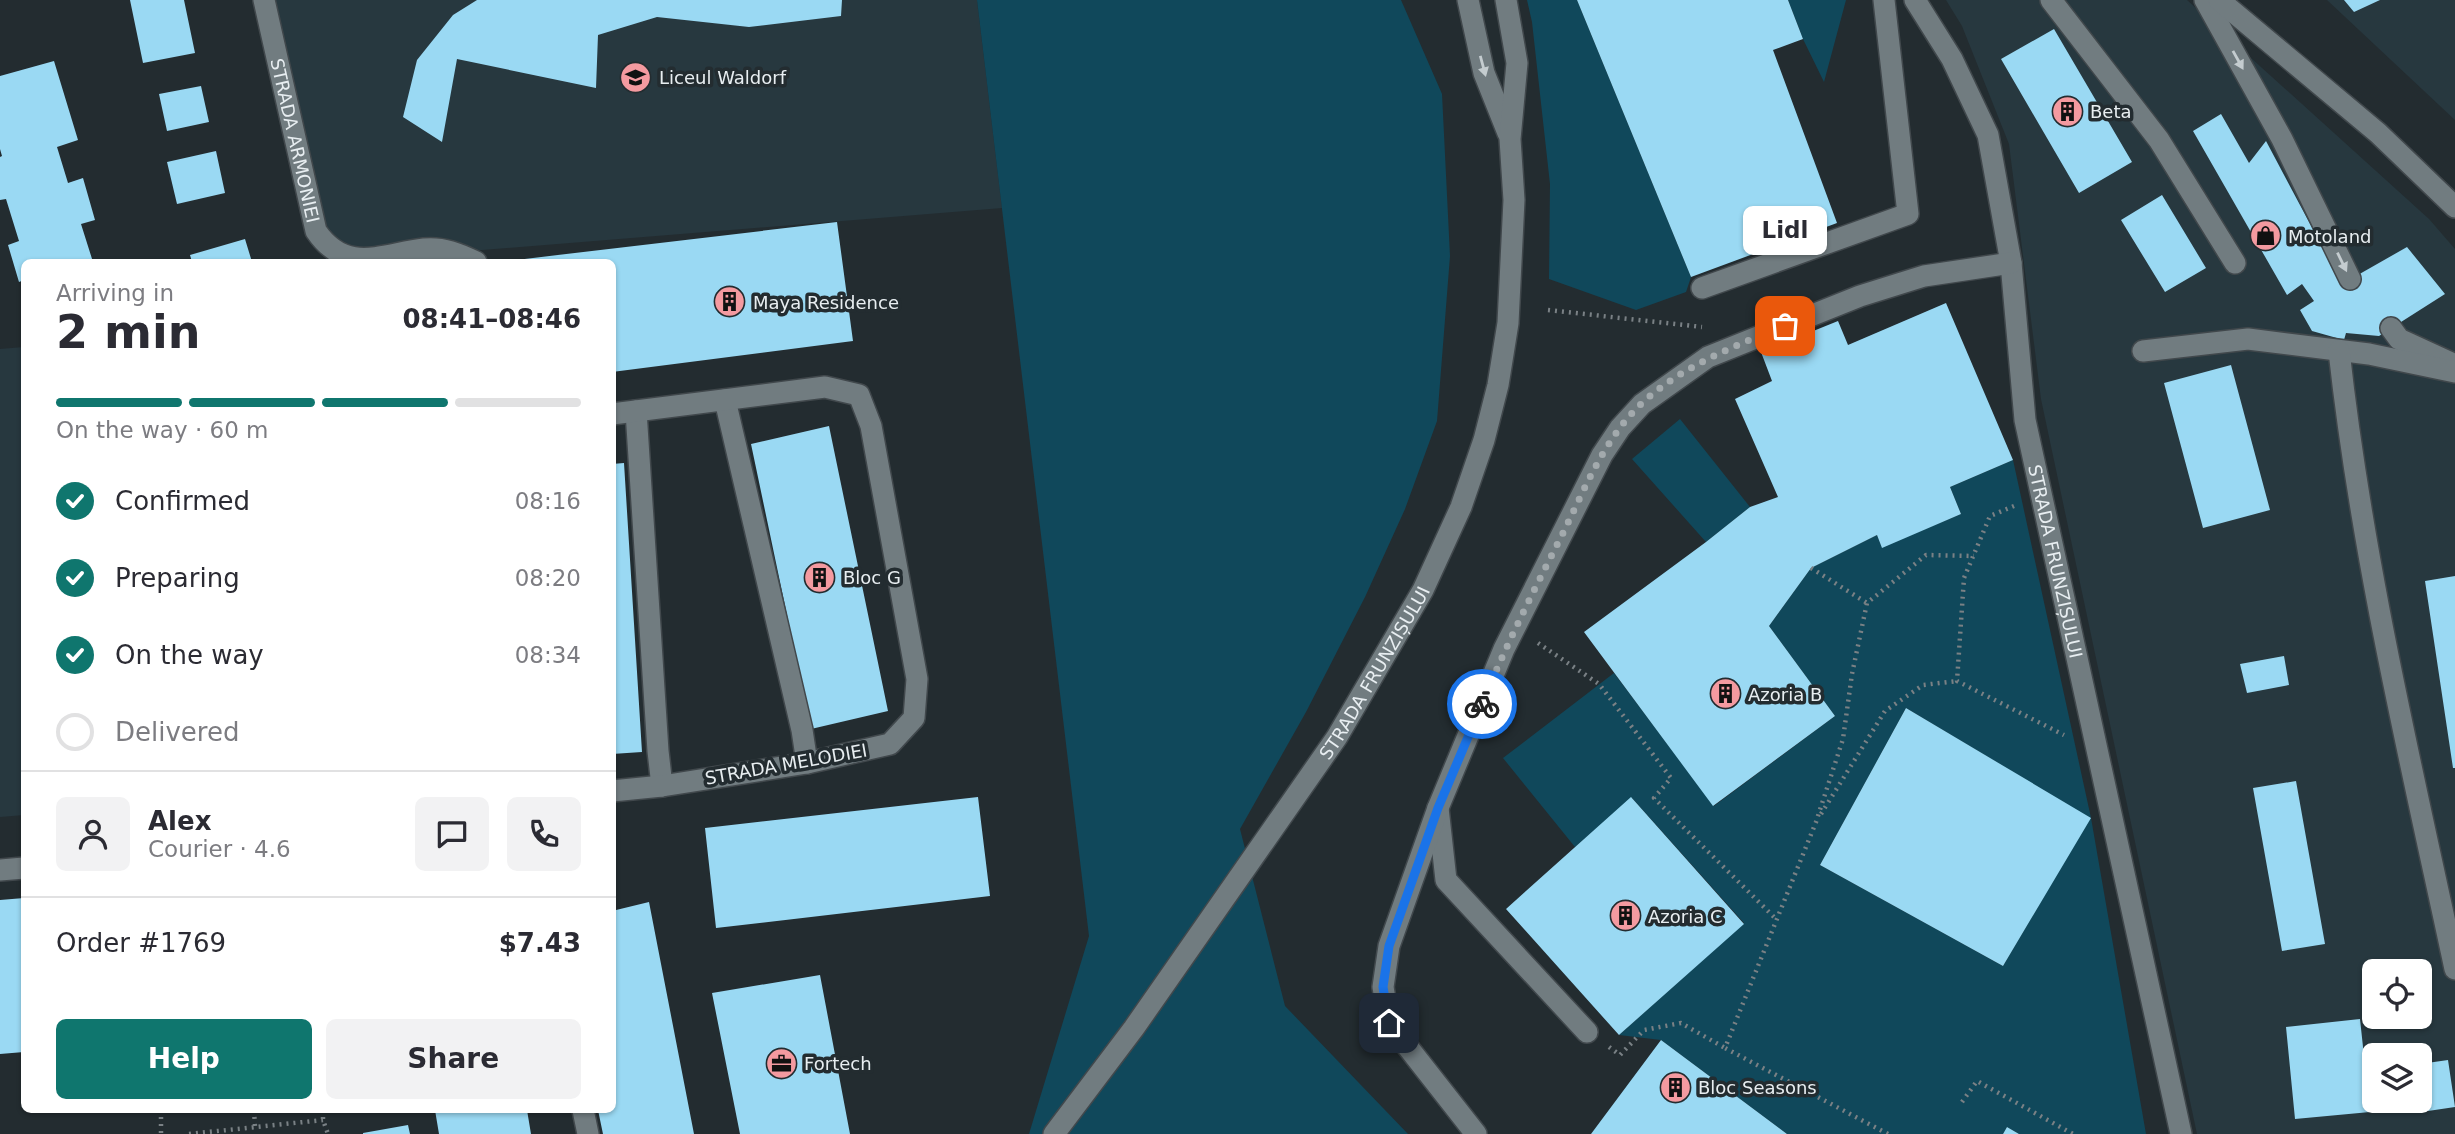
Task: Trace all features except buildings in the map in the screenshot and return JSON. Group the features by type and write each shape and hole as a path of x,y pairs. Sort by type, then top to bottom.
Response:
{"street":[{"name":"STRADA ARMONIEI","path":"264,0 316,232 326,247 349,258 360,259"},
{"name":"STRADA FRUNZIȘULUI","path":"1468,0 1484,73 1510,139"},
{"name":"STRADA FRUNZIȘULUI","path":"1054,1134 1134,1028 1337,737 1423,590 1461,507 1484,440 1498,385 1508,323 1514,200 1510,139 1517,63 1506,0"},
{"path":"1702,288 1908,214 1884,0"},
{"name":"STRADA FRUNZIȘULUI","path":"1915,0 1952,59 1988,135 2011,263 2025,420 2181,1134"},
{"path":"2051,0 2159,140 2235,263"},
{"path":"2205,0 2282,139 2350,279"},
{"path":"2228,4 2378,133 2455,207"},
{"name":"STRADA ARMONIEI","path":"375,259 426,249 457,252 470,259"},
{"path":"1476,1134 1389,1023 1383,987 1389,946 1438,808 1515,628 1602,455 1620,428 1642,404 1708,357 1860,296 1924,276 2011,263"},
{"path":"2391,328 2399,339 2455,364"},
{"path":"2143,351 2248,339 2369,354 2455,372"},
{"path":"2339,351 2365,530 2400,715 2455,969"},
{"name":"STRADA MELODIEI","path":"616,414 825,387 859,395 872,426 918,679 915,718 890,744 807,764 616,791"},
{"path":"725,400 799,717 807,764"},
{"path":"636,411 662,786"},
{"path":"1438,808 1446,880 1587,1032"},
{"path":"0,870 21,867"},
{"path":"584,1113 588,1134"}],"path":[{"path":"1548,310 1708,327"},
{"path":"1957,681 1964,578 1990,516 2022,503 2042,501"},
{"path":"1725,1048 1816,822 1843,739 1852,674 1867,603 1926,555 1973,556"},
{"path":"1811,568 1867,603"},
{"path":"1515,628 1599,684 1671,778 1654,798 1777,920"},
{"path":"1816,822 1885,711 1923,685 1957,681 2097,752"},
{"path":"1587,1032 1620,1055 1644,1030 1681,1023 1888,1134"},
{"path":"1962,1102 1977,1081 2073,1134"},
{"path":"161,1113 161,1134"},
{"path":"254,1113 255,1127"},
{"path":"323,1113 328,1134"},
{"path":"189,1134 323,1121"}],"shaded area":[{"name":"Liceul Waldorf","path":"267,0 977,0 1002,208 457,252 326,246"},
{"path":"977,0 1401,0 1442,94 1450,256 1437,421 1405,509 1365,597 1306,712 1240,829 1285,1006 1408,1134 1029,1134 1089,936"},
{"path":"1527,0 1577,0 1691,277 1686,292 1636,310 1549,279 1550,184 1532,22"},
{"path":"1788,0 1846,0 1824,82 1803,39"},
{"path":"1946,0 2187,0 2429,219 2455,249 2455,1134 2197,1134 2041,399 2009,144 1962,26"},
{"path":"2327,0 2455,0 2455,120"},
{"path":"21,347 21,815 0,817 0,349"},
{"path":"1680,419 1750,507 1706,542 1632,459"},
{"path":"2013,460 2091,818 2146,1134 2019,1134 2007,1127 2003,1134 1787,1134 1661,1040 1619,1035 1744,923 1632,798 1575,847 1503,758 1614,673 1714,806 1835,716 1769,626 1811,568 1877,535 1882,547 1961,514 1950,487","holes":["1906,708 2090,818 2003,966 1820,865"]}],"way so far":[{"path":"1482,704 1504,649 1602,455 1620,428 1642,404 1708,357 1785,326"}],"place":[{"name":"Liceul Waldorf","path":"636,77"},
{"name":"Beta","path":"2067,111"},
{"name":"Motoland","path":"2265,236"},
{"name":"Maya Residence","path":"730,302"},
{"name":"Lidl","path":"1785,326"},
{"name":"Bloc G","path":"820,577"},
{"name":"Azoria B","path":"1725,694"},
{"name":"Azoria C","path":"1625,916"},
{"name":"Fortech","path":"781,1063"},
{"name":"Bloc Seasons","path":"1675,1087"}],"route":[{"path":"1389,1023 1383,987 1389,946 1438,808 1482,704"}]}
